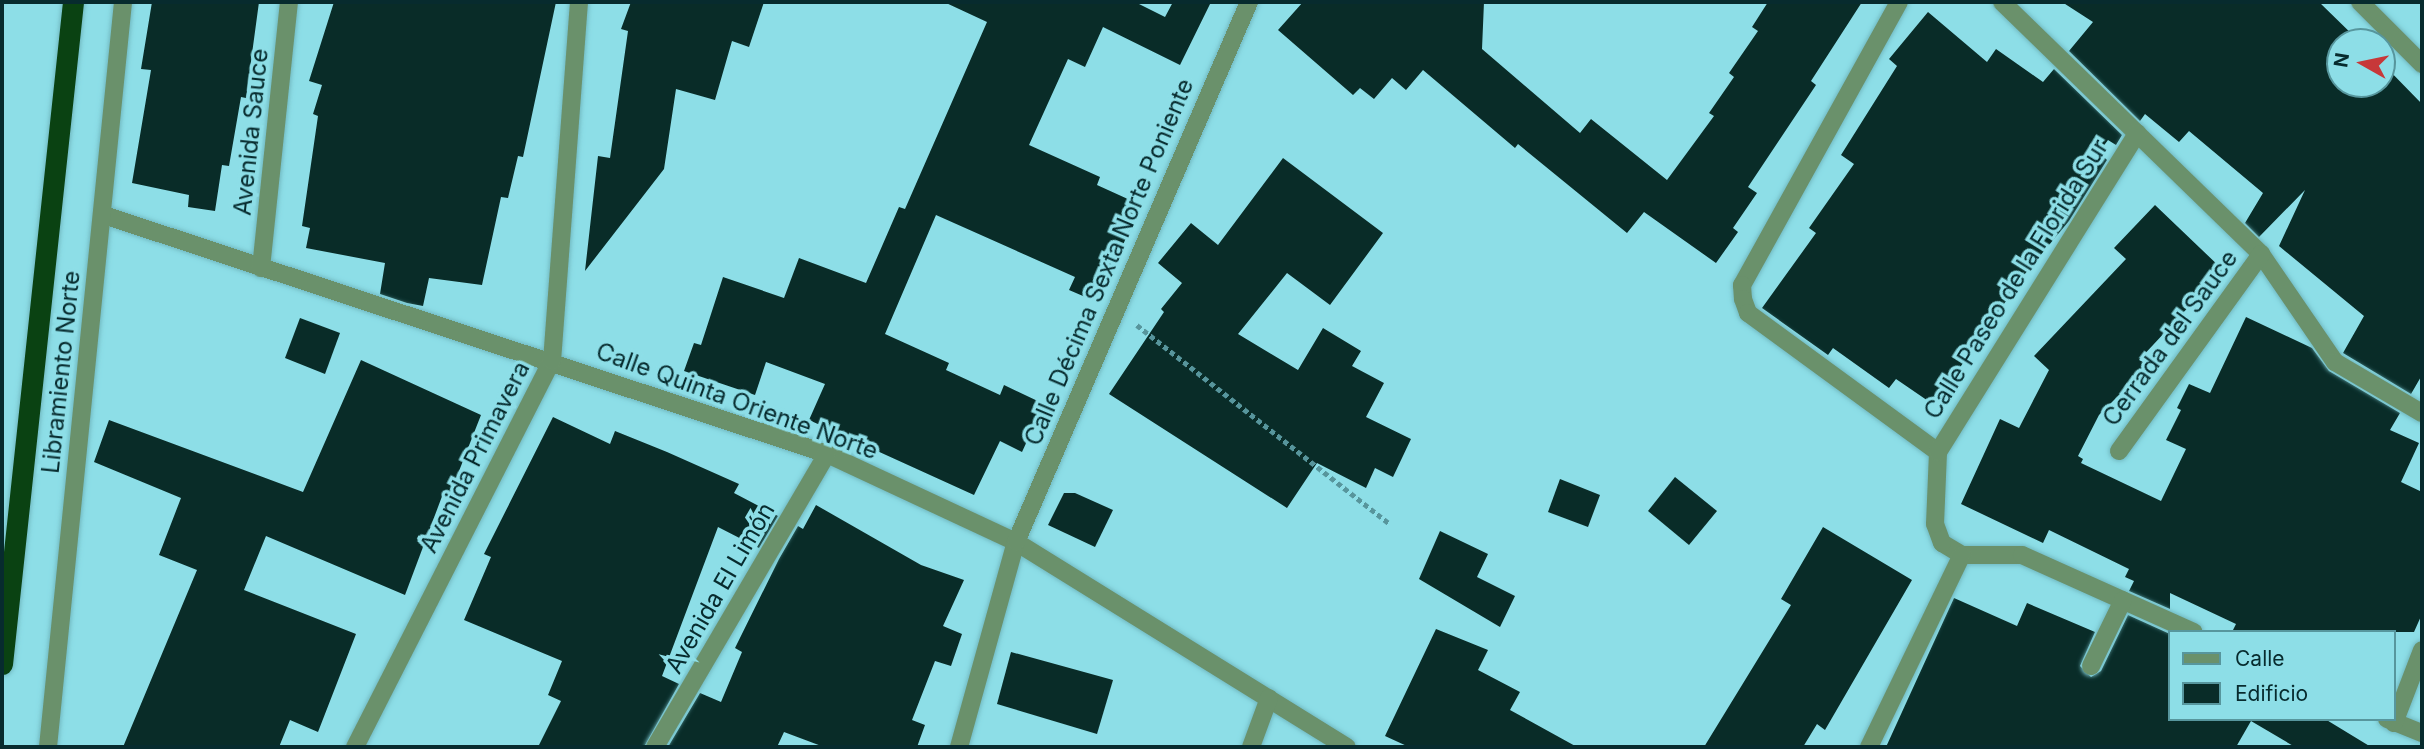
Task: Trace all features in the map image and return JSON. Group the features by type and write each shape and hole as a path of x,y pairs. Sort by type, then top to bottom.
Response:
{"highway":[{"name":"Libramiento Norte","path":"2,664 73,2"}],"street":[{"name":"Libramiento Norte","path":"48,747 104,215 123,2"},
{"name":"Avenida Sauce","path":"261,268 289,2"},
{"name":"Avenida Primavera","path":"355,747 552,360 579,2"},
{"name":"Calle Décima Sexta Norte Poniente","path":"959,747 1016,542 1114,307 1249,2"},
{"path":"1899,2 1742,285 1742,299 1748,313 1938,452 1935,524 1941,543 1962,555 2022,555 2189,630"},
{"path":"2002,2 2261,254 2335,362 2422,412"},
{"path":"2360,2 2422,64"},
{"name":"Calle Paseo de la Florida Sur","path":"1938,452 2137,133"},
{"name":"Calle Quinta Oriente Norte","path":"104,215 552,360 827,454 1016,542 1347,747"},
{"name":"Cerrada del Sauce","path":"2119,451 2261,254"},
{"name":"Avenida El Limón","path":"655,747 827,454"},
{"path":"1869,747 1962,555"},
{"path":"2091,666 2123,600"},
{"path":"2396,708 2422,650"},
{"path":"1251,747 1269,698"},
{"path":"2390,721 2422,733"}],"path":[{"path":"1114,307 1390,523"}],"building":[{"path":"152,2 259,2 246,98 241,97 229,166 222,165 215,211 188,207 189,195 132,183 151,70 141,69"},
{"path":"334,2 556,2 523,157 518,156 508,198 501,197 482,285 429,278 423,306 407,303 380,294 385,263 306,248 310,228 302,226 318,116 313,114 322,85 309,81"},
{"path":"631,2 764,2 749,47 732,41 715,100 676,89 664,169 585,271 598,156 610,158 628,31 621,29"},
{"path":"944,2 1135,2 1165,17 1173,2 1211,2 1180,65 1103,27 1085,67 1068,59 1029,145 1100,177 1097,185 1141,205 1097,302 1069,290 1075,277 936,215 885,334 949,363 946,370 1000,395 1004,385 1044,404 1022,452 1000,441 974,495 809,420 825,384 766,362 755,395 684,371 694,343 701,345 723,277 784,298 799,258 866,283 899,207 905,209 987,22"},
{"path":"1303,2 1484,2 1482,49 1580,133 1591,119 1667,180 1714,116 1709,113 1734,77 1729,73 1758,31 1752,27 1768,2 1862,2 1811,81 1816,85 1748,187 1757,193 1733,228 1738,232 1716,263 1644,212 1627,233 1518,144 1515,148 1423,70 1406,90 1392,78 1374,99 1360,88 1353,95 1278,30"},
{"path":"2062,2 2319,2 2346,28 2326,28 2326,98 2396,98 2396,77 2422,104 2422,375 2411,394 2343,353 2364,316 2279,246 2305,190 2259,237 2245,223 2263,193 2189,131 2179,142 2145,114 2140,121 2069,51 2093,22"},
{"path":"1928,12 1987,62 1996,49 2043,82 2054,69 2122,135 2116,145 2108,140 2099,152 2107,160 2069,221 2024,275 1934,405 1896,379 1889,388 1833,348 1828,355 1762,308 1816,233 1809,228 1854,164 1841,155 1897,66 1889,59"},
{"path":"1283,158 1383,233 1330,305 1287,273 1238,334 1298,370 1323,328 1361,351 1352,366 1384,383 1366,417 1411,439 1393,477 1375,468 1366,488 1317,463 1287,508 1109,394 1164,312 1161,309 1182,283 1158,263 1191,223 1218,245"},
{"path":"2155,205 2223,270 2139,360 2149,365 2099,415 2078,456 2083,459 2081,463 2161,501 2186,449 2166,440 2181,410 2177,408 2189,384 2210,393 2246,317 2312,348 2329,371 2400,413 2390,430 2419,443 2401,482 2422,492 2422,614 2414,632 2233,630 2236,624 2170,593 2170,609 2129,591 2134,581 2125,577 2129,569 2049,530 2043,543 1961,504 2000,419 2019,428 2049,370 2034,356 2126,259 2114,248"},
{"path":"300,318 340,333 325,374 285,358"},
{"path":"361,360 481,415 450,494 444,491 405,595 266,536 244,590 356,634 318,732 290,720 279,747 123,747 197,570 159,555 181,498 94,462 109,420 303,492"},
{"path":"553,417 610,444 615,431 667,452 739,484 734,493 778,516 759,548 718,527 662,676 679,684 644,747 538,747 561,701 548,695 562,661 464,620 491,557 484,554"},
{"path":"1675,477 1717,511 1689,545 1648,511"},
{"path":"1560,479 1600,495 1588,527 1548,512"},
{"path":"1064,493 1075,493 1113,510 1095,547 1048,525"},
{"path":"816,505 921,565 964,580 943,626 962,634 951,666 935,661 912,720 925,725 917,747 824,747 784,732 777,747 668,747 700,693 721,702 742,652 735,648 779,559 798,526 803,529"},
{"path":"1823,527 1912,580 1825,730 1817,724 1803,747 1704,747 1791,605 1781,599"},
{"path":"1440,531 1488,554 1477,577 1515,596 1500,627 1419,579"},
{"path":"1954,598 2017,626 2027,603 2095,632 2080,666 2091,677 2101,671 2128,615 2168,633 2168,721 2251,721 2236,747 1886,747"},
{"path":"1436,629 1488,650 1478,670 1520,692 1510,710 1577,747 1409,747 1385,736"},
{"path":"1011,652 1113,680 1097,734 997,704"},
{"path":"2251,721 2328,721 2371,747 2295,747"}]}
